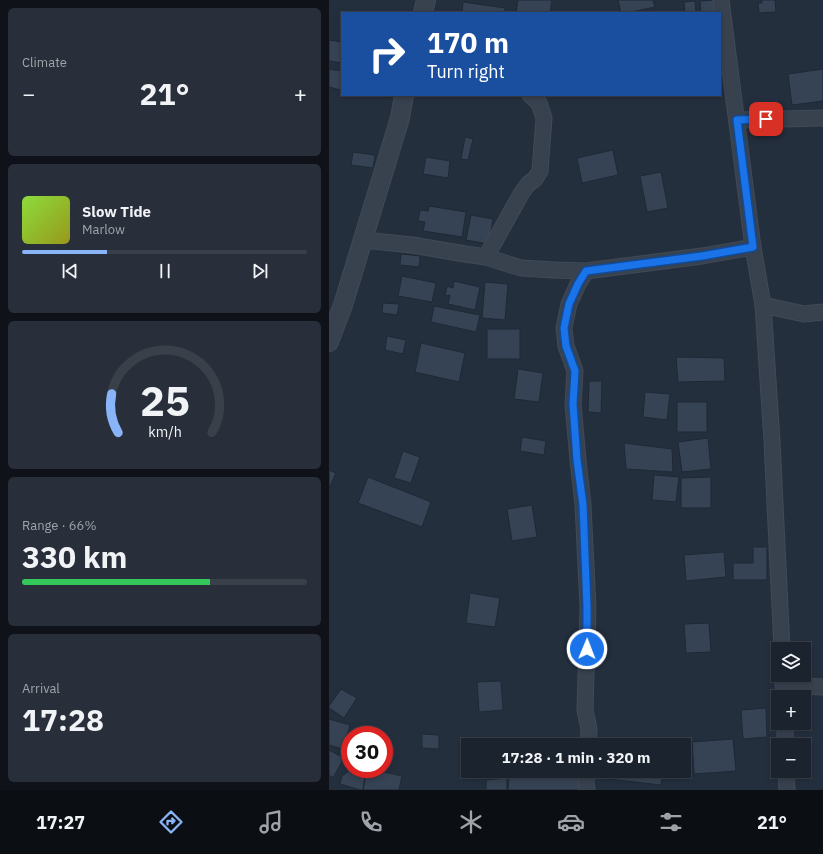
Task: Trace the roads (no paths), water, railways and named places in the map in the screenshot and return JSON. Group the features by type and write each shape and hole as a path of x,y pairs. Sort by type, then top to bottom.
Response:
{"street":[{"path":"423,12 426,0"},
{"path":"721,0 753,247 763,305 772,441 782,642"},
{"path":"329,342 343,306 400,118 404,96"},
{"path":"486,258 521,194 528,184 535,179 540,170 544,118 539,103 531,96"},
{"path":"737,120 823,118"},
{"path":"363,240 412,245 486,258 521,268 586,271 702,256 753,247"},
{"path":"586,271 569,304 564,328 566,346 575,371 573,404 577,460 583,505 587,607 585,710 589,729 588,738"},
{"path":"763,305 804,314 823,312"},
{"path":"783,686 823,687"},
{"path":"586,778 587,790"},
{"path":"786,778 787,790"}]}
